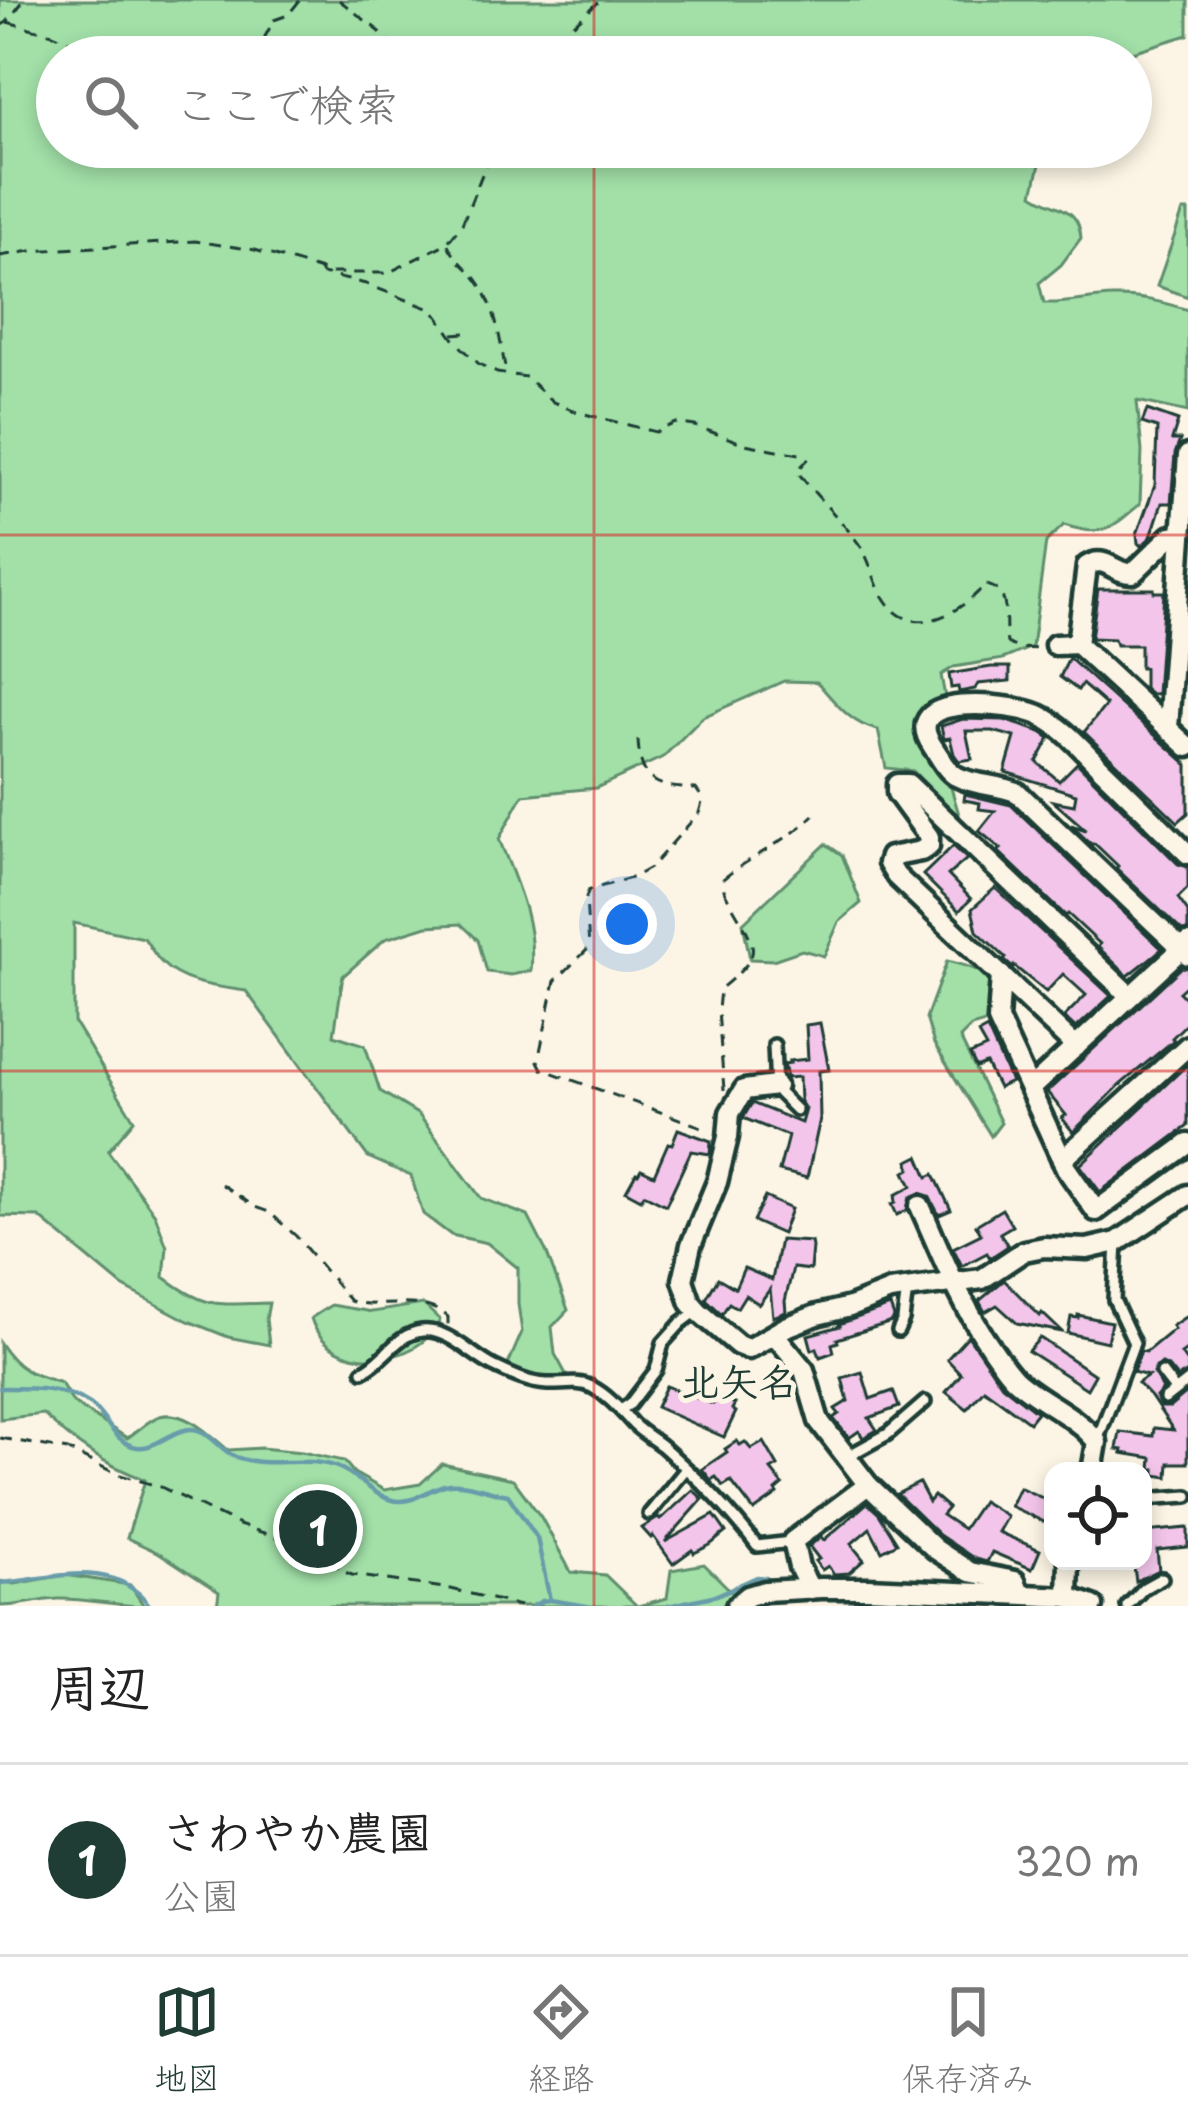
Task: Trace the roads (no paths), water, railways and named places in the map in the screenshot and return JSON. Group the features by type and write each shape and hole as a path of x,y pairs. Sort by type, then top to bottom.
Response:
{"street":[{"path":"1168,728 1188,455"},
{"path":"1077,644 1087,566 1103,562 1121,574 1133,573 1171,536 1182,534"},
{"path":"1055,645 1077,644 1188,747"},
{"path":"1030,1089 1186,949 1018,793 950,772 927,738 928,716 983,704 1012,706 1040,716 1064,732 1188,854"},
{"path":"1076,1047 896,876 888,863 890,857 929,846 929,837 897,793 897,784 908,784 1130,996"},
{"path":"1001,975 998,1020 1062,1160 1096,1211 1188,1144"},
{"path":"1062,1160 1188,1046"},
{"path":"776,1086 744,1090 730,1113 717,1182 691,1244 682,1280 698,1311 748,1349 786,1327 890,1291 982,1279 1024,1251 1087,1249 1117,1242 1188,1196"},
{"path":"920,1206 939,1226 953,1282 976,1325 1011,1376 1087,1429 1096,1442 1093,1462"},
{"path":"775,1335 804,1370 819,1421 868,1484 935,1549 970,1572 1015,1581 1018,1600"},
{"path":"810,1589 793,1541 868,1484"},
{"path":"1068,1597 1070,1570"},
{"path":"736,1606 765,1591 868,1588 1018,1600 1068,1597 1093,1606"}],"lane":[{"path":"774,1045 776,1090 796,1110"},
{"path":"1096,1442 1134,1343 1114,1300 1117,1242"},
{"path":"898,1331 907,1289"},
{"path":"622,1409 656,1370 663,1343 698,1311"},
{"path":"363,1371 403,1336 439,1332 482,1361 526,1381 591,1387 664,1448 757,1546 793,1541"},
{"path":"1162,1372 1175,1390"},
{"path":"1165,1400 1188,1381"},
{"path":"847,1457 888,1434 925,1402"},
{"path":"649,1514 685,1470"},
{"path":"1152,1498 1188,1496"},
{"path":"1127,1606 1162,1578"}],"waterway":[{"path":"0,1388 46,1390 80,1398 123,1441 137,1447 198,1430 236,1457 325,1464 344,1470 392,1500 412,1499 452,1484 508,1495 537,1538 550,1600 587,1606"},
{"path":"0,1583 99,1576 118,1580 150,1606"},
{"path":"668,1606 717,1595 757,1577 774,1586"},
{"path":"533,1606 550,1600"}],"place":[{"name":"さわやか農園","path":"318,1529"}],"district":[{"name":"北矢名","path":"739,1379"}]}
